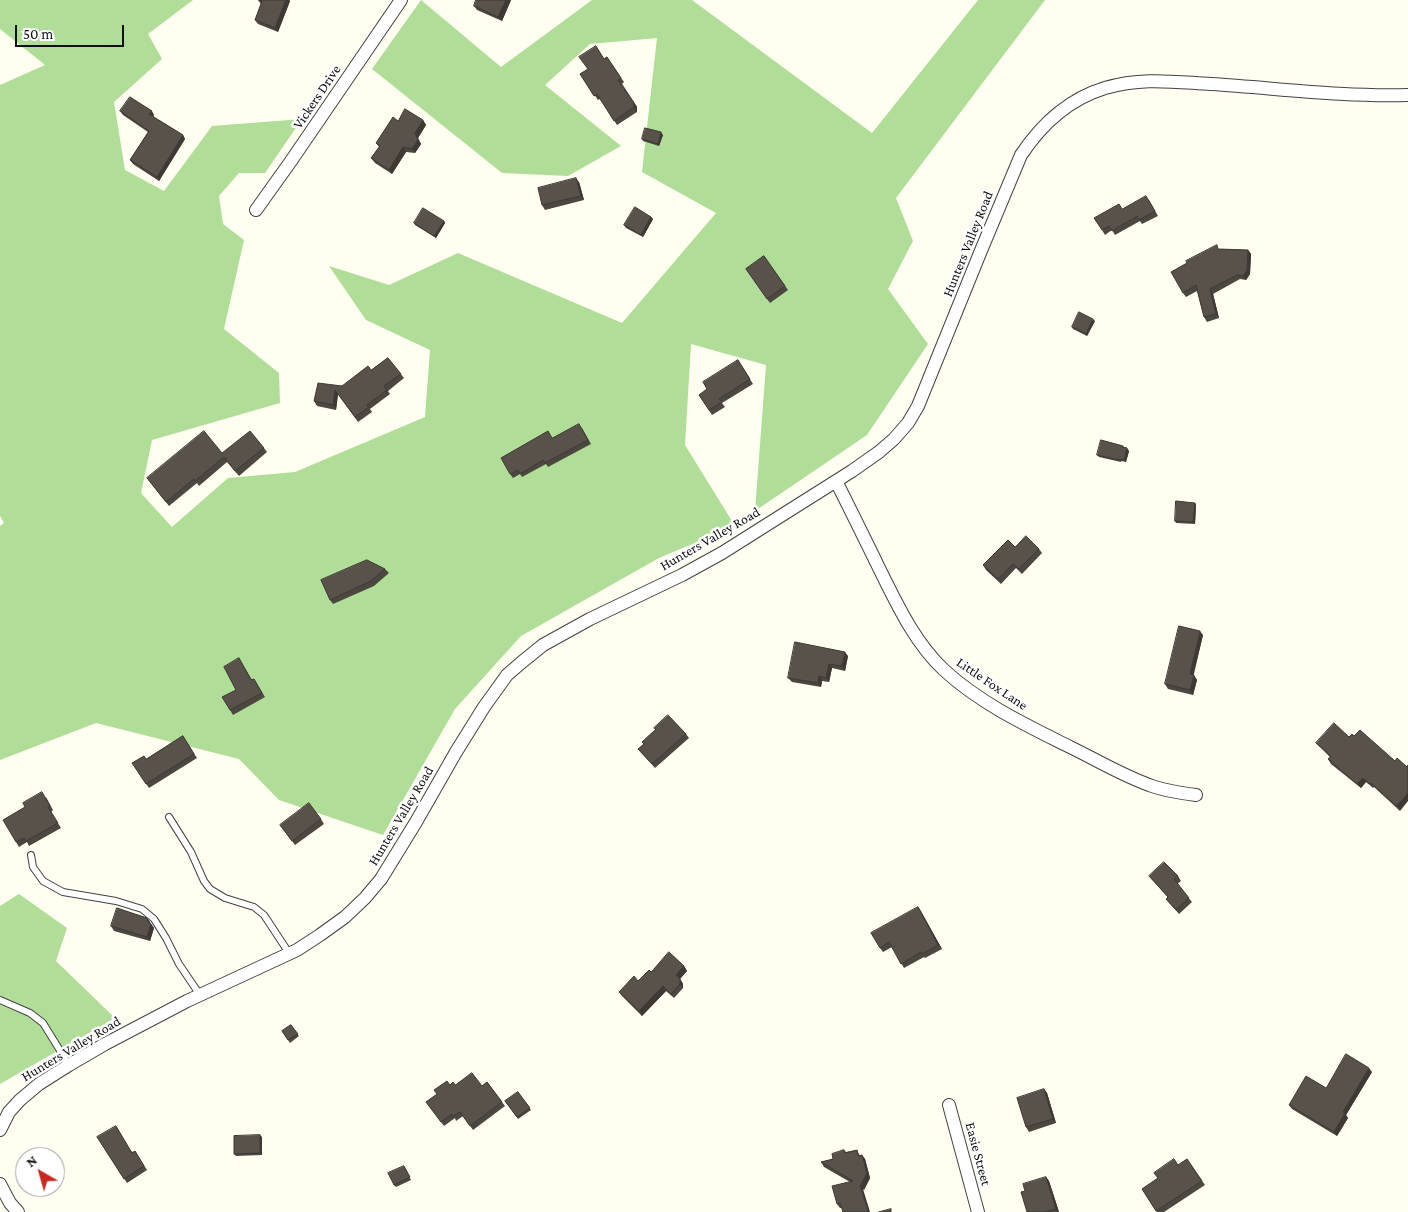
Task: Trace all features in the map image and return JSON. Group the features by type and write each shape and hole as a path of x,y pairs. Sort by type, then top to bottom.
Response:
{"street":[{"name":"Vickers Drive","path":"256,210 401,0"},
{"name":"Hunters Valley Road","path":"0,1130 4,1113 39,1084 69,1065 105,1044 200,995 289,953 320,936 345,917 381,879 484,707 507,676 543,645 590,618 682,575 722,552 836,481 879,452 894,439 908,423 918,406 1021,155 1045,124 1063,110 1082,98 1103,89 1126,83 1150,80 1318,92 1391,96 1408,95"},
{"name":"Little Fox Lane","path":"836,481 910,628 930,656 945,671 1009,716 1127,775 1152,786 1177,793 1196,795"},
{"name":"Easie Street","path":"949,1105 978,1212"},
{"path":"0,1184 10,1203 18,1212"}],"lane":[{"path":"169,817 191,852 210,890 225,898 254,907 264,914 289,953"},
{"path":"31,855 33,867 43,881 63,892 116,901 142,909 154,919 179,964 200,995"},
{"path":"0,1000 30,1013 43,1023 69,1065"}],"green space":[{"path":"0,0 193,0 148,34 162,59 114,102 125,170 164,191 212,126 302,119 265,173 239,173 219,196 223,224 244,240 224,329 279,373 280,403 152,440 141,493 172,527 228,478 295,472 425,417 430,350 366,320 329,266 389,285 458,253 622,323 716,213 642,172 657,38 590,44 545,85 621,146 568,176 502,173 372,69 421,0 501,67 592,0 692,0 872,133 978,0 1045,0 896,198 913,241 888,289 928,344 867,435 755,511 766,365 691,344 685,445 735,526 659,558 521,636 455,709 383,835 279,800 239,759 96,723 0,760 0,526 4,523 0,516 0,85 45,65 0,29"},
{"path":"19,894 67,928 56,961 115,1018 0,1084 0,906"}],"building":[{"path":"259,0 286,0 275,28 255,20 262,1"},
{"path":"476,0 506,0 498,17 474,6"},
{"path":"596,46 604,59 607,57 621,78 618,80 634,103 634,107 614,121 597,94 594,96 580,74 588,69 579,57"},
{"path":"130,97 152,111 149,114 183,135 157,177 130,160 149,131 120,111"},
{"path":"405,109 423,120 415,133 418,140 412,149 403,147 389,170 371,158 380,146 376,143 393,117 398,121"},
{"path":"645,128 661,132 658,144 642,139"},
{"path":"576,178 581,196 542,205 538,188"},
{"path":"1146,196 1155,211 1139,220 1137,216 1112,231 1109,226 1102,230 1094,218 1119,204 1122,209"},
{"path":"635,207 651,217 641,235 624,225"},
{"path":"423,208 444,221 434,236 414,223"},
{"path":"1217,245 1218,249 1248,250 1247,270 1243,276 1237,275 1210,289 1216,314 1204,317 1196,285 1183,293 1171,272 1187,263 1186,261"},
{"path":"764,256 785,286 767,299 746,269"},
{"path":"1079,312 1093,319 1086,334 1072,327"},
{"path":"388,358 401,374 384,386 387,390 355,417 335,390 333,405 314,401 318,383 342,386 368,366 371,370"},
{"path":"738,360 750,379 719,399 722,402 709,410 699,395 707,389 703,382"},
{"path":"579,424 588,440 545,463 543,460 520,474 518,470 510,474 501,458 548,431 552,438"},
{"path":"204,431 222,453 250,431 264,448 235,471 224,457 166,502 147,478"},
{"path":"1101,440 1127,448 1124,460 1097,455"},
{"path":"1176,501 1195,503 1193,522 1175,521"},
{"path":"1026,536 1039,549 1019,569 1013,564 998,579 983,565 1008,540 1015,547"},
{"path":"367,560 385,569 371,581 330,600 321,580"},
{"path":"1179,626 1200,631 1190,674 1194,675 1190,690 1165,684"},
{"path":"795,642 845,652 842,666 829,664 826,678 819,676 818,683 788,678"},
{"path":"239,658 251,680 254,679 262,693 230,710 222,697 236,690 224,667"},
{"path":"668,715 686,734 652,764 638,749 644,744 642,742 656,729 654,728"},
{"path":"1334,723 1349,737 1352,734 1354,736 1360,730 1395,761 1397,758 1407,767 1408,765 1408,793 1396,806 1363,778 1357,784 1328,759 1331,756 1316,743"},
{"path":"183,736 194,754 146,784 132,763 144,756 146,759"},
{"path":"42,792 50,806 48,807 58,823 26,841 24,838 16,842 3,820 25,807 23,803"},
{"path":"309,803 321,819 292,841 280,825"},
{"path":"1164,862 1178,876 1174,879 1189,898 1176,910 1166,899 1168,897 1149,876"},
{"path":"918,907 938,945 922,954 921,952 901,964 889,942 880,948 871,933"},
{"path":"117,908 147,918 151,924 147,937 111,926"},
{"path":"669,952 684,966 676,975 680,979 680,984 671,994 663,986 639,1011 619,992 634,976 638,981 649,970 651,972"},
{"path":"291,1025 298,1034 288,1040 282,1031"},
{"path":"1346,1054 1369,1068 1343,1112 1345,1113 1334,1132 1289,1105 1306,1076 1326,1088"},
{"path":"472,1073 482,1086 487,1082 502,1102 470,1126 460,1112 453,1116 452,1114 441,1122 426,1102 437,1094 434,1090 447,1081 450,1085 453,1082 455,1085"},
{"path":"1044,1089 1053,1119 1026,1127 1017,1098"},
{"path":"518,1092 530,1108 517,1117 505,1101"},
{"path":"116,1126 132,1153 135,1151 144,1166 124,1179 97,1137"},
{"path":"260,1135 260,1153 234,1154 234,1136"},
{"path":"844,1150 845,1153 857,1150 858,1156 862,1155 867,1173 860,1185 868,1212 843,1212 840,1203 837,1204 832,1186 853,1181 821,1162 833,1159 832,1154"},
{"path":"1174,1159 1178,1165 1187,1159 1202,1181 1156,1211 1142,1189 1158,1178 1154,1173"},
{"path":"404,1166 410,1177 394,1185 388,1173"},
{"path":"1046,1177 1056,1209 1045,1212 1027,1212 1021,1192 1025,1191 1023,1184"},
{"path":"891,1209 891,1212 879,1212"}]}
